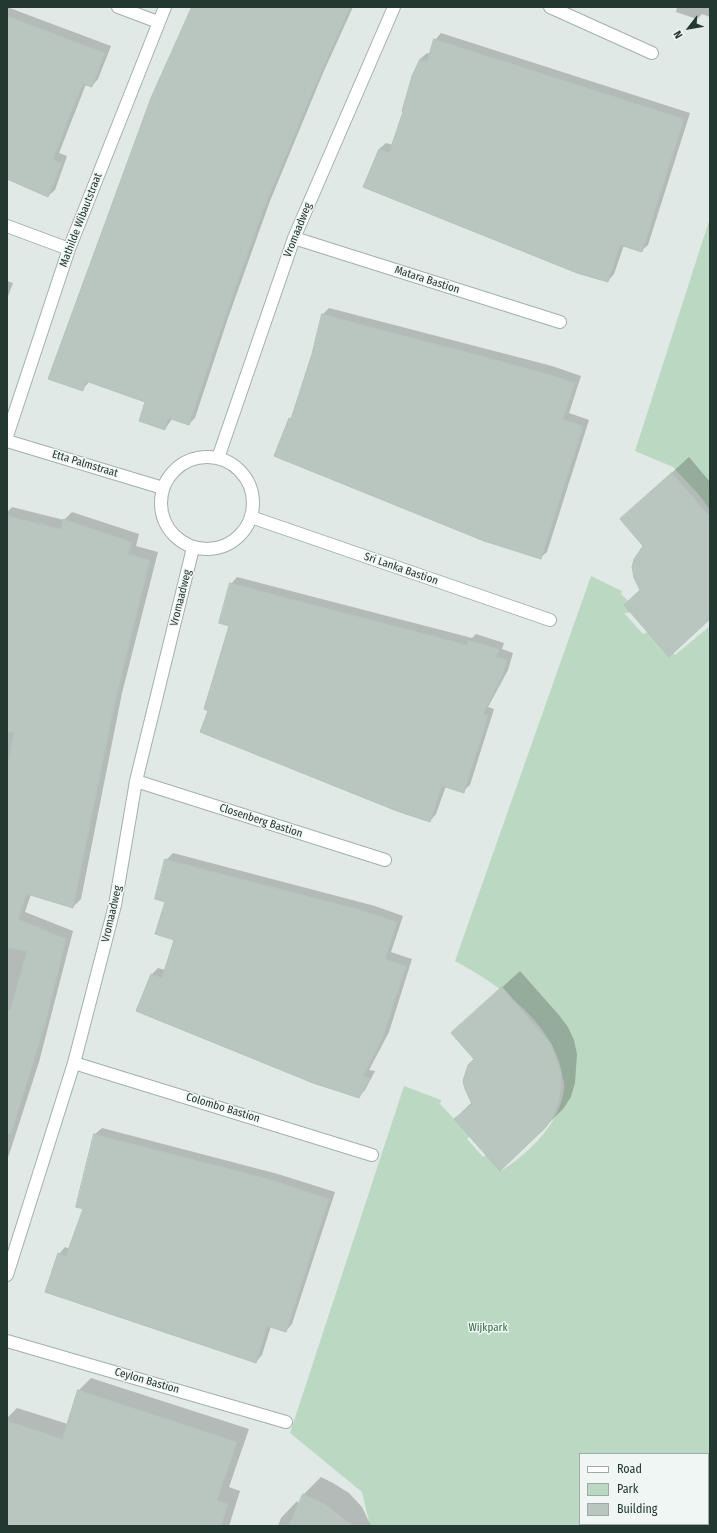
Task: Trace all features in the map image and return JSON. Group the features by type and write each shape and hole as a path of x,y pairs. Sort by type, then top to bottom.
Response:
{"street":[{"path":"118,7 158,22"},
{"name":"Mathilde Wibautstraat","path":"7,436 69,249 165,7"},
{"name":"Vromaadweg","path":"218,458 294,238 394,7"},
{"path":"550,7 652,52"},
{"path":"7,226 69,249"},
{"name":"Matara Bastion","path":"294,238 560,322"},
{"name":"Etta Palmstraat","path":"7,441 163,488"},
{"path":"203,457 218,458 229,462 237,468 247,480 252,493 253,505 251,517 246,528 228,545 215,549 193,548 179,541 169,530 164,521 161,510 163,488 172,472 188,461 203,457"},
{"name":"Sri Lanka Bastion","path":"251,517 550,620"},
{"name":"Vromaadweg","path":"7,1274 74,1063 115,905 136,781 193,548"},
{"name":"Closenberg Bastion","path":"136,781 385,860"},
{"name":"Colombo Bastion","path":"74,1063 372,1155"},
{"name":"Ceylon Bastion","path":"7,1341 286,1422"}],"green space":[{"path":"710,218 710,510 700,496 673,467 635,451"},
{"name":"Wijkpark","path":"591,576 622,591 621,594 639,612 624,613 643,634 653,630 675,655 710,626 710,1526 370,1526 362,1492 290,1433 404,1086 441,1100 440,1104 470,1136 467,1139 483,1157 486,1155 501,1171 522,1156 542,1136 550,1126 561,1102 564,1089 562,1074 557,1055 548,1038 522,1007 506,993 472,970 455,961"}],"building":[{"path":"192,7 350,7 264,208 189,425 168,418 165,430 139,421 145,402 86,381 83,391 48,379 151,98"},
{"path":"7,16 105,53 92,87 83,84 68,120 53,160 62,163 48,197 7,179"},
{"path":"434,39 684,119 642,252 620,245 608,282 577,273 363,187 379,149 389,153 403,112 402,111 412,76 420,59 427,61"},
{"path":"322,314 545,373 575,383 563,419 583,426 541,559 484,541 274,456 289,418 291,419 312,354"},
{"path":"672,473 710,517 710,619 669,657 624,605 640,590 634,578 632,567 634,559 643,546 620,519"},
{"path":"7,516 61,529 63,519 132,542 128,554 150,560 115,702 73,908 27,894 18,919 66,939 46,1021 11,1134 7,1133 7,1010 10,1011 27,951 7,948 7,768 14,732 7,732"},
{"path":"230,583 467,645 468,640 499,649 496,656 507,660 502,677 483,714 488,716 464,793 442,786 430,822 397,811 200,732 208,711 204,709 229,626 219,623"},
{"path":"165,859 368,912 397,922 385,959 406,966 382,1040 363,1076 370,1078 359,1098 313,1083 136,1011 151,974 162,978 174,940 155,934 165,902 155,899"},
{"path":"502,987 551,1044 561,1072 561,1086 559,1101 554,1115 546,1127 500,1171 454,1119 472,1104 463,1081 468,1065 474,1059 451,1033"},
{"path":"94,1134 272,1180 329,1199 286,1332 267,1326 256,1363 45,1292 58,1253 66,1256 83,1209 76,1207"},
{"path":"78,1390 237,1442 217,1500 228,1504 221,1526 7,1526 7,1421 62,1439"},
{"path":"303,1494 325,1504 353,1526 289,1526"}]}
